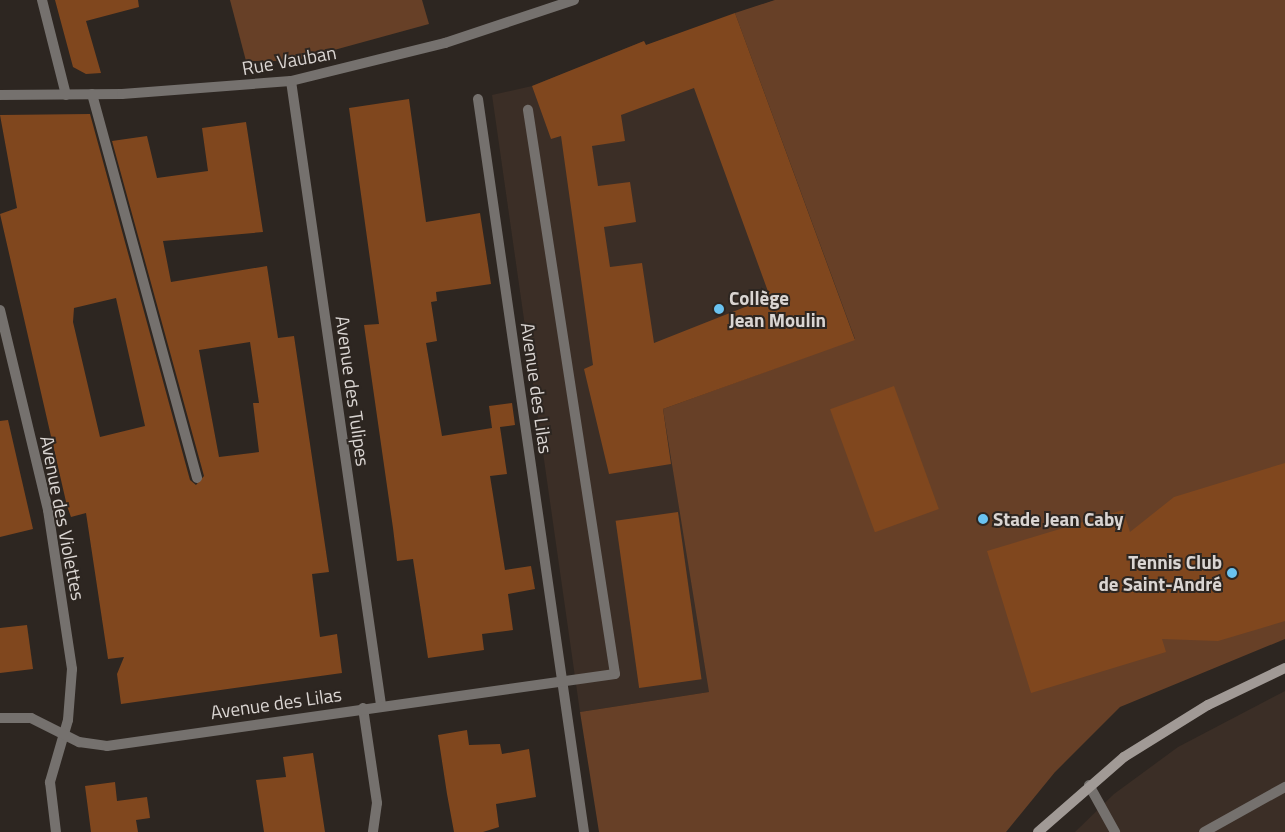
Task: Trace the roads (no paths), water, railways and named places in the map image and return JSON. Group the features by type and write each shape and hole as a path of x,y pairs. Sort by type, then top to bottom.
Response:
{"main road":[{"path":"1038,832 1089,785 1173,725 1285,668"}],"street":[{"path":"42,0 66,95"},
{"name":"Rue Vauban","path":"0,95 92,94 291,81 445,43 568,1"},
{"name":"Avenue des Tulipes","path":"291,81 381,705"},
{"path":"92,94 197,478"},
{"name":"Avenue des Lilas","path":"478,99 584,832"},
{"path":"528,110 615,674 563,681"},
{"name":"Avenue des Violettes","path":"0,310 52,538 72,669 65,734 50,782 56,832"},
{"name":"Avenue des Lilas","path":"0,718 31,718 65,734 107,746 381,705 563,681"},
{"path":"363,708 378,803 373,832"},
{"path":"1089,785 1115,832"},
{"path":"1204,832 1285,787"}],"place":[{"name":"Collège Jean Moulin","path":"719,309"},
{"name":"Stade Jean Caby","path":"983,519"},
{"name":"Tennis Club de Saint-André","path":"1232,573"}]}
